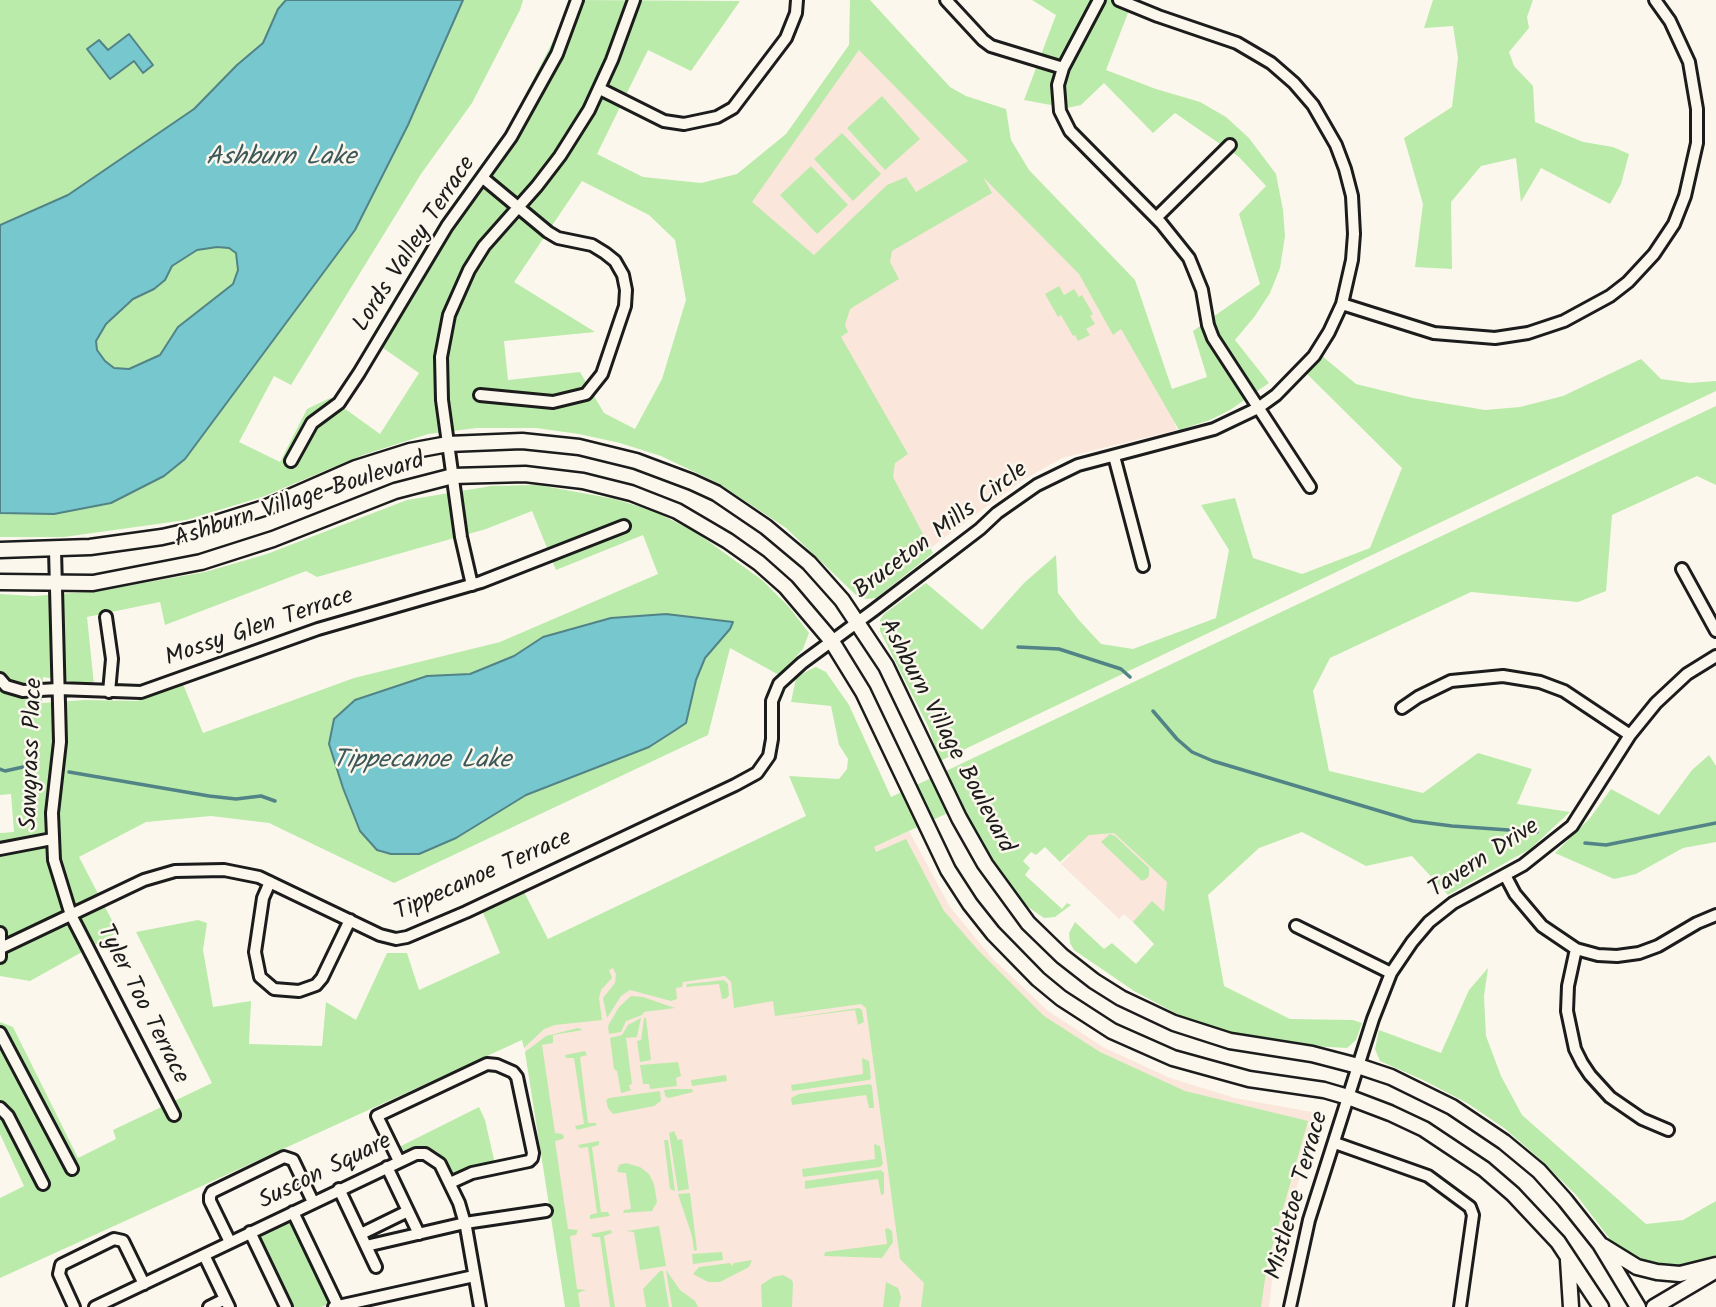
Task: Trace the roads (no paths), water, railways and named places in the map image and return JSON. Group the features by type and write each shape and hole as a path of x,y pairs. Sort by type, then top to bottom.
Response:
{"main road":[{"name":"Ashburn Village Boulevard","path":"0,550 90,547 197,529 267,507 356,468 448,444 522,440 579,447 636,461 692,482 739,508 788,544 824,579 859,621 886,666 959,818 985,864 1028,923 1080,971 1144,1010 1201,1033 1230,1041 1321,1056 1358,1066 1417,1088 1452,1107 1488,1130 1539,1171 1566,1200 1600,1244 1638,1307"},
{"name":"Ashburn Village Boulevard","path":"0,582 93,583 201,562 273,539 365,501 419,483 453,476 549,476 605,485 657,502 700,523 759,563 786,587 831,640 855,677 929,835 970,904 993,933 1038,979 1085,1014 1128,1038 1173,1058 1249,1079 1324,1090 1390,1113 1424,1129 1484,1169 1543,1224 1601,1307"},
{"path":"1600,1244 1627,1262 1657,1272 1681,1274 1716,1268"},
{"path":"1567,1255 1572,1292 1571,1307"},
{"path":"1654,1307 1716,1268"}],"street":[{"name":"Lords Valley Terrace","path":"291,461 312,422 333,408 346,393 447,226 484,178 519,125 557,54 577,0"},
{"path":"472,585 461,537 441,379 441,357 449,315 469,270 484,246 519,208 560,156 600,89 634,0"},
{"path":"600,89 664,121 684,124 717,117 733,108 786,38 796,13 797,0"},
{"path":"946,0 991,46 1063,68"},
{"path":"1100,0 1063,68 1058,85 1059,111 1070,131 1176,239 1189,258 1202,290 1213,338 1310,487"},
{"name":"Bruceton Mills Circle","path":"831,640 951,552 1019,496 1056,474 1078,465 1214,429 1258,408 1276,395 1314,356 1342,304 1352,260 1352,196 1336,145 1313,105 1282,71 1237,43 1119,0"},
{"path":"1342,304 1434,333 1495,338 1528,333 1564,321 1610,296 1628,282 1654,254 1674,225 1685,196 1697,143 1697,109 1689,62 1670,21 1654,0"},
{"path":"1156,218 1230,145"},
{"path":"480,395 553,402 586,394 602,373 625,306 626,290 623,275 615,261 592,245 558,238 548,232 484,178"},
{"path":"1114,456 1143,566"},
{"name":"Mossy Glen Terrace","path":"0,679 14,690 149,690 352,618 472,585 624,526"},
{"name":"Sawgrass Place","path":"55,550 60,742 52,813 52,839 58,877 71,915"},
{"path":"1682,569 1716,631"},
{"path":"106,617 112,659 108,692"},
{"name":"Tippecanoe Terrace","path":"1,953 71,915 144,880 167,872 224,870 247,874 270,881 387,937 407,937 484,904 757,773 769,755 772,739 772,701 779,684 831,640"},
{"name":"Tavern Drive","path":"1348,1097 1382,992 1412,942 1429,922 1453,903 1532,858 1572,825 1630,735 1656,703 1678,681 1716,656"},
{"path":"1402,708 1451,681 1503,676 1540,682 1564,691 1630,735"},
{"path":"0,849 52,839"},
{"path":"1505,875 1515,894 1534,918 1551,933 1576,949 1598,955 1639,953 1658,946 1716,915"},
{"path":"270,881 263,897 255,952 260,977 274,989 299,991 316,985 350,920"},
{"name":"Tyler Too Terrace","path":"71,915 174,1115"},
{"path":"1296,926 1391,973"},
{"path":"0,933 1,953"},
{"path":"1576,949 1568,986 1567,1012 1576,1049 1583,1063 1610,1097 1642,1119 1668,1130"},
{"path":"0,1034 72,1169"},
{"path":"399,1161 377,1116 487,1064 513,1072 517,1077 532,1158 529,1161 472,1173 450,1183"},
{"name":"Mistletoe Terrace","path":"1290,1307 1309,1220 1348,1097"},
{"path":"0,1108 8,1116 43,1184"},
{"path":"1335,1143 1428,1176 1470,1207 1474,1215 1460,1307"},
{"name":"Suscon Square","path":"95,1307 416,1154 433,1158 440,1164 450,1183 465,1223 480,1307"},
{"path":"230,1242 209,1201 212,1192 284,1157 293,1160 313,1202"},
{"path":"387,1167 419,1234"},
{"path":"339,1189 376,1267"},
{"path":"361,1234 408,1211"},
{"path":"366,1246 465,1223 545,1211"},
{"path":"293,1212 336,1306 368,1303 474,1276"},
{"path":"250,1232 286,1307"},
{"path":"74,1307 58,1274 61,1265 114,1239 123,1241 144,1284"},
{"path":"204,1255 227,1303 209,1307"}],"water":[{"name":"Ashburn Lake","path":"286,0 463,0 408,125 355,230 185,459 164,476 111,503 54,514 0,513 0,225 68,195 194,109 263,43 278,9","holes":["229,248 236,253 238,270 233,284 178,327 160,355 129,369 114,368 105,361 97,350 96,341 106,324 133,299 154,289 165,280 172,266 197,250"]},
{"path":"129,34 153,65 143,73 134,61 110,79 87,49 99,40 108,50"},
{"name":"Tippecanoe Lake","path":"666,614 733,622 705,658 696,680 686,723 649,747 526,795 456,838 419,854 391,854 377,850 360,831 329,744 334,719 355,700 427,676 470,674 514,656 543,637 611,618"}],"waterway":[{"path":"1018,647 1059,649 1121,669 1130,677"},
{"path":"1153,711 1192,752 1213,761 1413,821 1537,832"},
{"path":"0,769 5,771 32,765"},
{"path":"69,772 209,796 236,799 261,796 275,801"},
{"path":"1585,843 1606,845 1716,823"}]}
